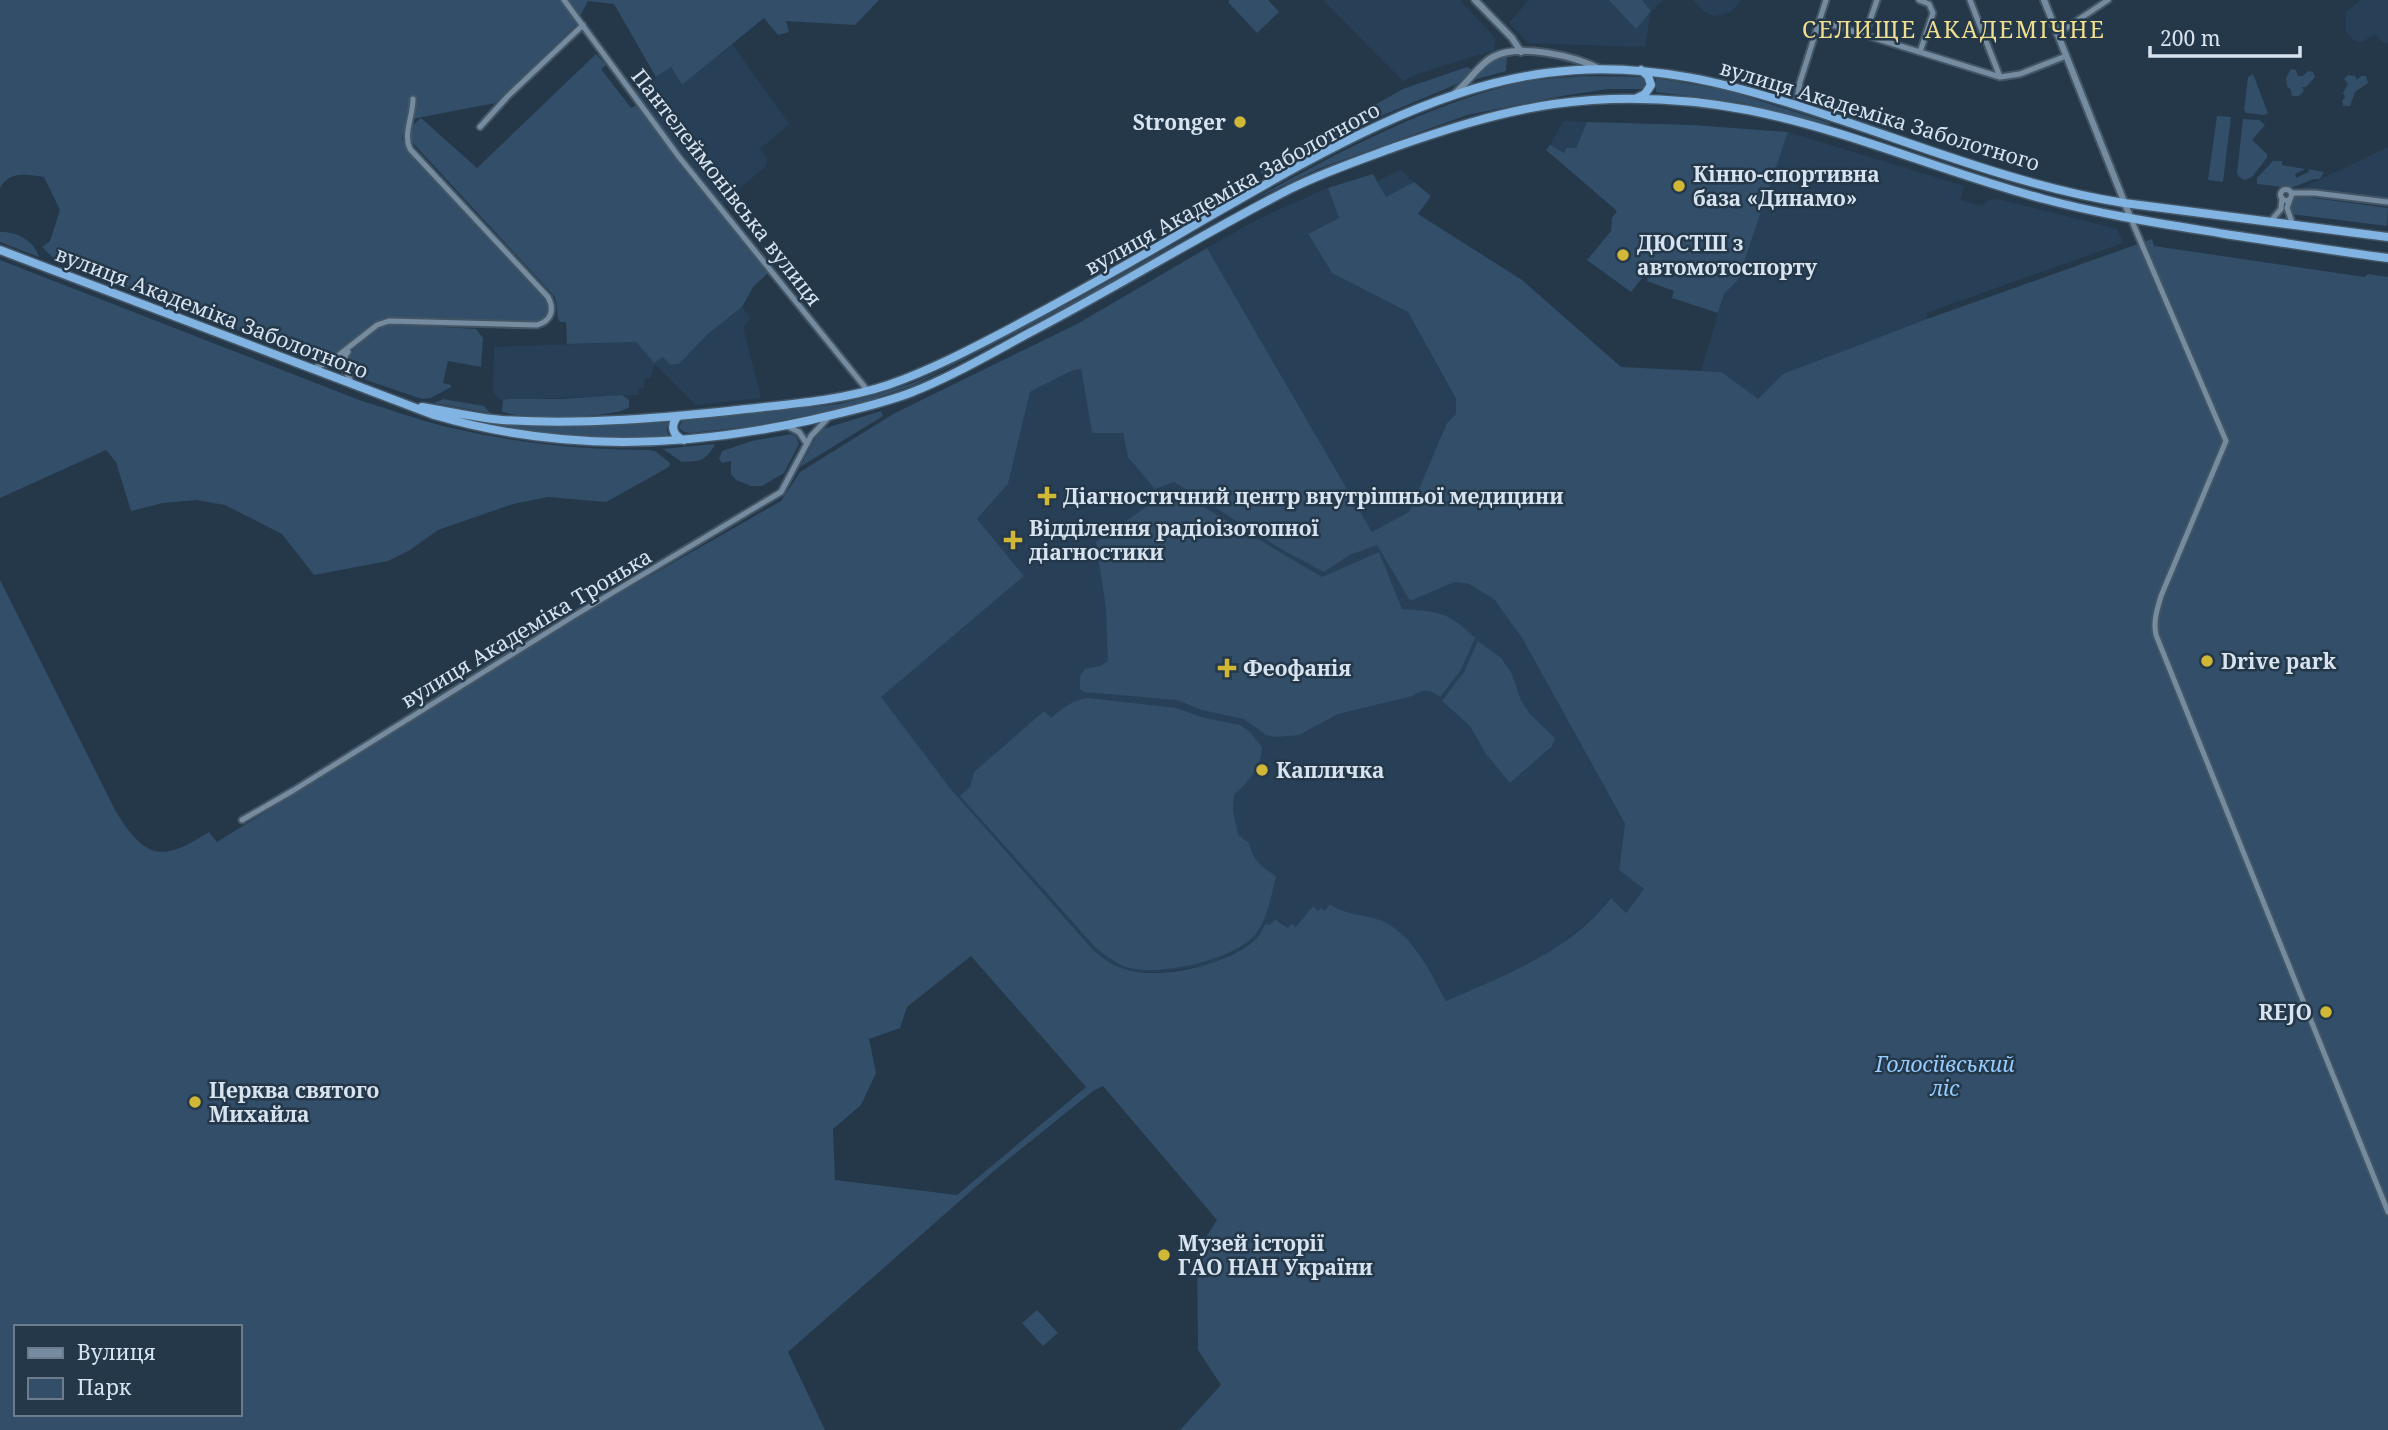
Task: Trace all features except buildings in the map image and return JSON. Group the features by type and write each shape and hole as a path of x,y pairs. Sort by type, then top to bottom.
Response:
{"highway":[{"name":"вулиця Академіка Заболотного","path":"412,406 478,417 530,421 678,416 779,406 868,391 920,373 950,359 1079,291 1313,159 1378,127 1447,99 1524,76 1549,72 1641,70 1715,81 2046,186 2124,203 2388,237"},
{"path":"1637,98 1645,94 1651,85 1648,76 1641,70"},
{"name":"вулиця Академіка Заболотного","path":"0,250 353,385 455,421 532,436 601,443 652,443 728,436 830,416 911,393 1098,297 1270,200 1344,166 1435,133 1510,111 1569,102 1637,98 1701,103 1775,117 2019,192 2131,219 2388,258"},
{"path":"678,416 673,430 684,440"}],"street":[{"name":"Пантелеймонівська вулиця","path":"564,0 679,157 868,391"},
{"path":"1475,0 1512,38 1521,52"},
{"path":"1796,105 1800,82 1826,0"},
{"path":"1866,35 1877,0"},
{"path":"1919,0 1929,4 1933,13 1920,52"},
{"path":"1970,0 2000,77"},
{"path":"2044,0 2124,203 2226,441 2161,596 2155,614 2156,635 2388,1212"},
{"path":"2057,34 2108,0"},
{"path":"1820,20 2000,77 2020,74 2066,56"},
{"path":"480,127 508,96 583,25"},
{"path":"1447,99 1465,86 1493,57 1508,52 1571,57 1601,69"},
{"path":"311,369 330,362 377,326 388,321 537,326 545,323 552,311 548,297 411,149 407,136 413,114 413,99"},
{"path":"2270,222 2281,209 2283,190 2288,190 2290,196 2287,208 2293,225"},
{"path":"2282,198 2315,193 2388,202"},
{"path":"352,346 343,361 353,385"},
{"name":"вулиця Академіка Тронька","path":"242,820 577,614 782,492 807,444 830,416"},
{"path":"786,425 799,432 807,444"}],"shaded area":[{"path":"1323,0 1460,0 1496,39 1494,50 1403,81"},
{"path":"1529,0 1663,0 1651,11 1645,47 1528,43 1509,23"},
{"path":"1693,0 1741,0 1731,12 1714,16 1706,13"},
{"path":"2361,0 2388,0 2388,43 2383,43 2375,34 2362,42 2355,41 2346,32 2346,12"},
{"path":"732,44 789,124 760,149 767,159 766,166 722,204 634,91 671,67 682,85"},
{"path":"1563,121 1587,122 1576,148 1564,153 1550,145"},
{"path":"1788,132 1964,186 1960,200 1982,206 1989,200 1997,199 2117,229 2123,243 1926,313 1927,319 1784,374 1758,399 1722,372 1701,371 1724,294 1738,280"},
{"path":"2388,147 2388,201 2300,189"},
{"path":"1401,170 1414,182 1386,197 1377,181"},
{"path":"1328,188 1339,218 1308,235 1332,273 1408,312 1456,400 1456,414 1447,423 1409,512 1372,532 1207,248 1260,218"},
{"path":"742,307 751,318 743,327 761,398 696,405 655,364 650,378 645,379 644,388 639,388 638,395 503,400 493,392 494,347 636,342 654,363 663,356 670,365 679,364 708,334"},
{"name":"Феофанія","path":"1081,369 1092,433 1123,433 1128,457 1174,482 1286,552 1324,572 1350,555 1377,545 1410,601 1455,582 1469,584 1494,599 1522,638 1625,825 1619,870 1645,889 1626,913 1610,898 1600,912 1561,944 1528,965 1446,1001 1413,945 1383,922 1341,912 1331,904 1325,911 1313,907 1296,928 1288,928 1278,919 1270,926 1265,924 1257,938 1241,949 1203,966 1163,972 1140,972 1123,969 1094,951 950,788 880,697 1024,576 977,519 1008,484 1030,392 1071,371"}],"green space":[{"path":"0,0 879,0 855,25 786,21 789,32 778,35 764,18 682,85 671,67 656,77 614,4 588,1 575,26 495,103 407,120 402,139 408,152 545,300 548,306 547,317 537,322 386,317 332,357 317,360 88,274 85,270 53,258 42,247 50,241 60,210 44,177 14,176 0,188"},
{"path":"1268,0 1279,12 1257,33 1228,2"},
{"path":"1609,0 1642,0 1651,11 1636,29"},
{"path":"596,54 606,65 601,69 631,108 637,105 768,273 753,287 742,307 708,334 679,364 670,365 663,357 654,363 636,342 567,344 566,322 560,322 554,296 411,141 413,125 421,118 477,168"},
{"path":"1507,56 1506,71 1473,80 1490,62"},
{"path":"1467,67 1472,70 1457,84 1345,131 1265,175 1261,173 1263,168 1403,89"},
{"path":"2291,69 2296,70 2298,76 2303,76 2308,71 2313,72 2315,77 2306,87 2302,87 2304,91 2299,96 2292,96 2287,86 2286,78"},
{"path":"2253,74 2268,113 2264,115 2246,113 2244,110 2248,77"},
{"path":"2348,75 2355,76 2357,80 2366,76 2368,83 2355,92 2350,106 2343,106 2343,93 2348,84 2344,79"},
{"path":"1584,76 1641,77 1646,79 1647,85 1643,89 1608,89 1467,115 1318,169 1247,203 1342,152 1441,107 1519,83"},
{"path":"1656,78 1726,90 1830,123 1829,125 1743,103 1656,92"},
{"path":"2217,116 2231,117 2223,182 2208,180"},
{"path":"2243,119 2259,120 2265,125 2252,140 2267,154 2267,158 2252,177 2245,180 2237,173"},
{"name":"Кінно-спортивна база «Динамо»","path":"1587,122 1693,125 1788,132 1738,280 1724,294 1718,313 1672,298 1674,291 1647,281 1650,268 1631,292 1587,260 1611,231 1612,218 1617,211 1546,150 1550,145 1564,153 1567,148 1576,148"},
{"path":"2273,161 2282,161 2282,165 2305,169 2295,174 2296,178 2309,172 2308,169 2324,172 2320,179 2291,188 2257,184 2257,178"},
{"name":"Голосіївський ліс","path":"1373,174 1386,197 1414,182 1431,196 1418,214 1522,280 1621,367 1722,372 1758,399 1783,374 1927,319 2152,239 2154,246 2365,277 2368,274 2388,277 2388,1430 1180,1430 1221,1385 1198,1350 1197,1251 1217,1220 1103,1086 1093,1091 995,1170 788,1352 825,1430 0,1430 0,580 115,810 126,826 145,847 155,851 178,849 209,832 217,842 578,617 781,501 800,472 895,413 1077,324 1207,248 1372,532 1409,512 1447,423 1456,414 1456,399 1408,312 1332,273 1308,234 1339,218 1328,188","holes":["1081,369 1092,433 1123,433 1128,457 1155,489 1174,482 1286,552 1324,572 1350,555 1377,545 1410,601 1455,582 1469,584 1494,599 1522,638 1625,824 1619,870 1644,889 1626,913 1611,898 1595,917 1557,947 1514,971 1446,1001 1420,956 1403,935 1382,921 1343,911 1330,904 1325,911 1321,908 1318,911 1313,906 1296,927 1291,924 1288,928 1275,919 1270,925 1265,924 1257,938 1245,948 1211,963 1173,972 1137,972 1114,965 1094,951 950,788 881,697 1024,576 977,519 1008,484 1030,392 1071,371","971,956 1086,1087 957,1195 835,1180 833,1129 861,1105 876,1073 869,1039 900,1028 907,1007"]},
{"path":"2299,196 2388,208 2387,226 2291,214 2291,199"},
{"path":"1243,206 1076,302 914,385 862,403 753,426 691,433 679,428 682,421 839,404 913,383 1075,300"},
{"path":"0,232 24,238 37,251 39,257 0,242"},
{"path":"0,260 362,401 411,417 484,435 531,442 655,451 670,463 669,467 606,502 548,497 513,504 438,530 410,550 388,561 314,575 282,534 225,505 196,500 163,503 131,511 116,462 106,450 0,498"},
{"path":"390,324 476,329 483,338 481,367 448,361 443,383 451,387 431,398 422,399 357,377 348,370 345,360 365,339"},
{"path":"622,395 629,400 629,407 606,414 545,417 502,411 503,400 508,399"},
{"path":"443,399 484,406 490,413 434,403"},
{"path":"881,411 883,416 800,467 820,430"},
{"path":"460,418 550,426 668,422 670,439 554,435"},
{"path":"791,434 796,436 799,444 784,473 762,486 751,486 736,480 731,474 731,461 722,463 719,459 722,451 752,441"},
{"path":"714,444 705,458 694,461 682,462 663,449"},
{"path":"1182,494 1322,577 1379,552 1402,609 1442,614 1457,622 1475,638 1461,670 1440,697 1433,692 1423,691 1338,714 1299,735 1276,737 1266,735 1244,719 1202,710 1177,700 1084,692 1080,689 1080,676 1085,669 1108,661 1106,608 1096,542 1149,505"},
{"path":"1478,641 1501,658 1512,674 1521,701 1530,714 1555,738 1552,746 1510,783 1486,754 1470,726 1442,701 1464,672"},
{"path":"1088,698 1176,708 1201,717 1240,725 1250,732 1262,747 1253,774 1234,795 1233,811 1238,835 1249,843 1258,862 1276,876 1262,925 1242,946 1210,960 1172,968 1137,969 1119,964 1096,948 960,796 970,787 974,772 1044,711 1051,718 1072,703"},
{"path":"1037,1310 1058,1333 1043,1346 1022,1323"}],"place":[{"name":"Stronger","path":"1240,122"},
{"name":"Кінно-спортивна база «Динамо»","path":"1679,186"},
{"name":"ДЮСТШ з автомотоспорту","path":"1623,255"},
{"name":"Діагностичний центр внутрішньої медицини","path":"1047,496"},
{"name":"Відділення радіоізотопної діагностики","path":"1013,540"},
{"name":"Drive park","path":"2207,661"},
{"name":"Феофанія","path":"1227,668"},
{"name":"Капличка","path":"1262,770"},
{"name":"REJO","path":"2326,1012"},
{"name":"Церква святого Михайла","path":"195,1102"},
{"name":"Музей історії ГАО НАН України","path":"1164,1255"}],"district":[{"name":"СЕЛИЩЕ АКАДЕМІЧНЕ","path":"1954,29"}]}
